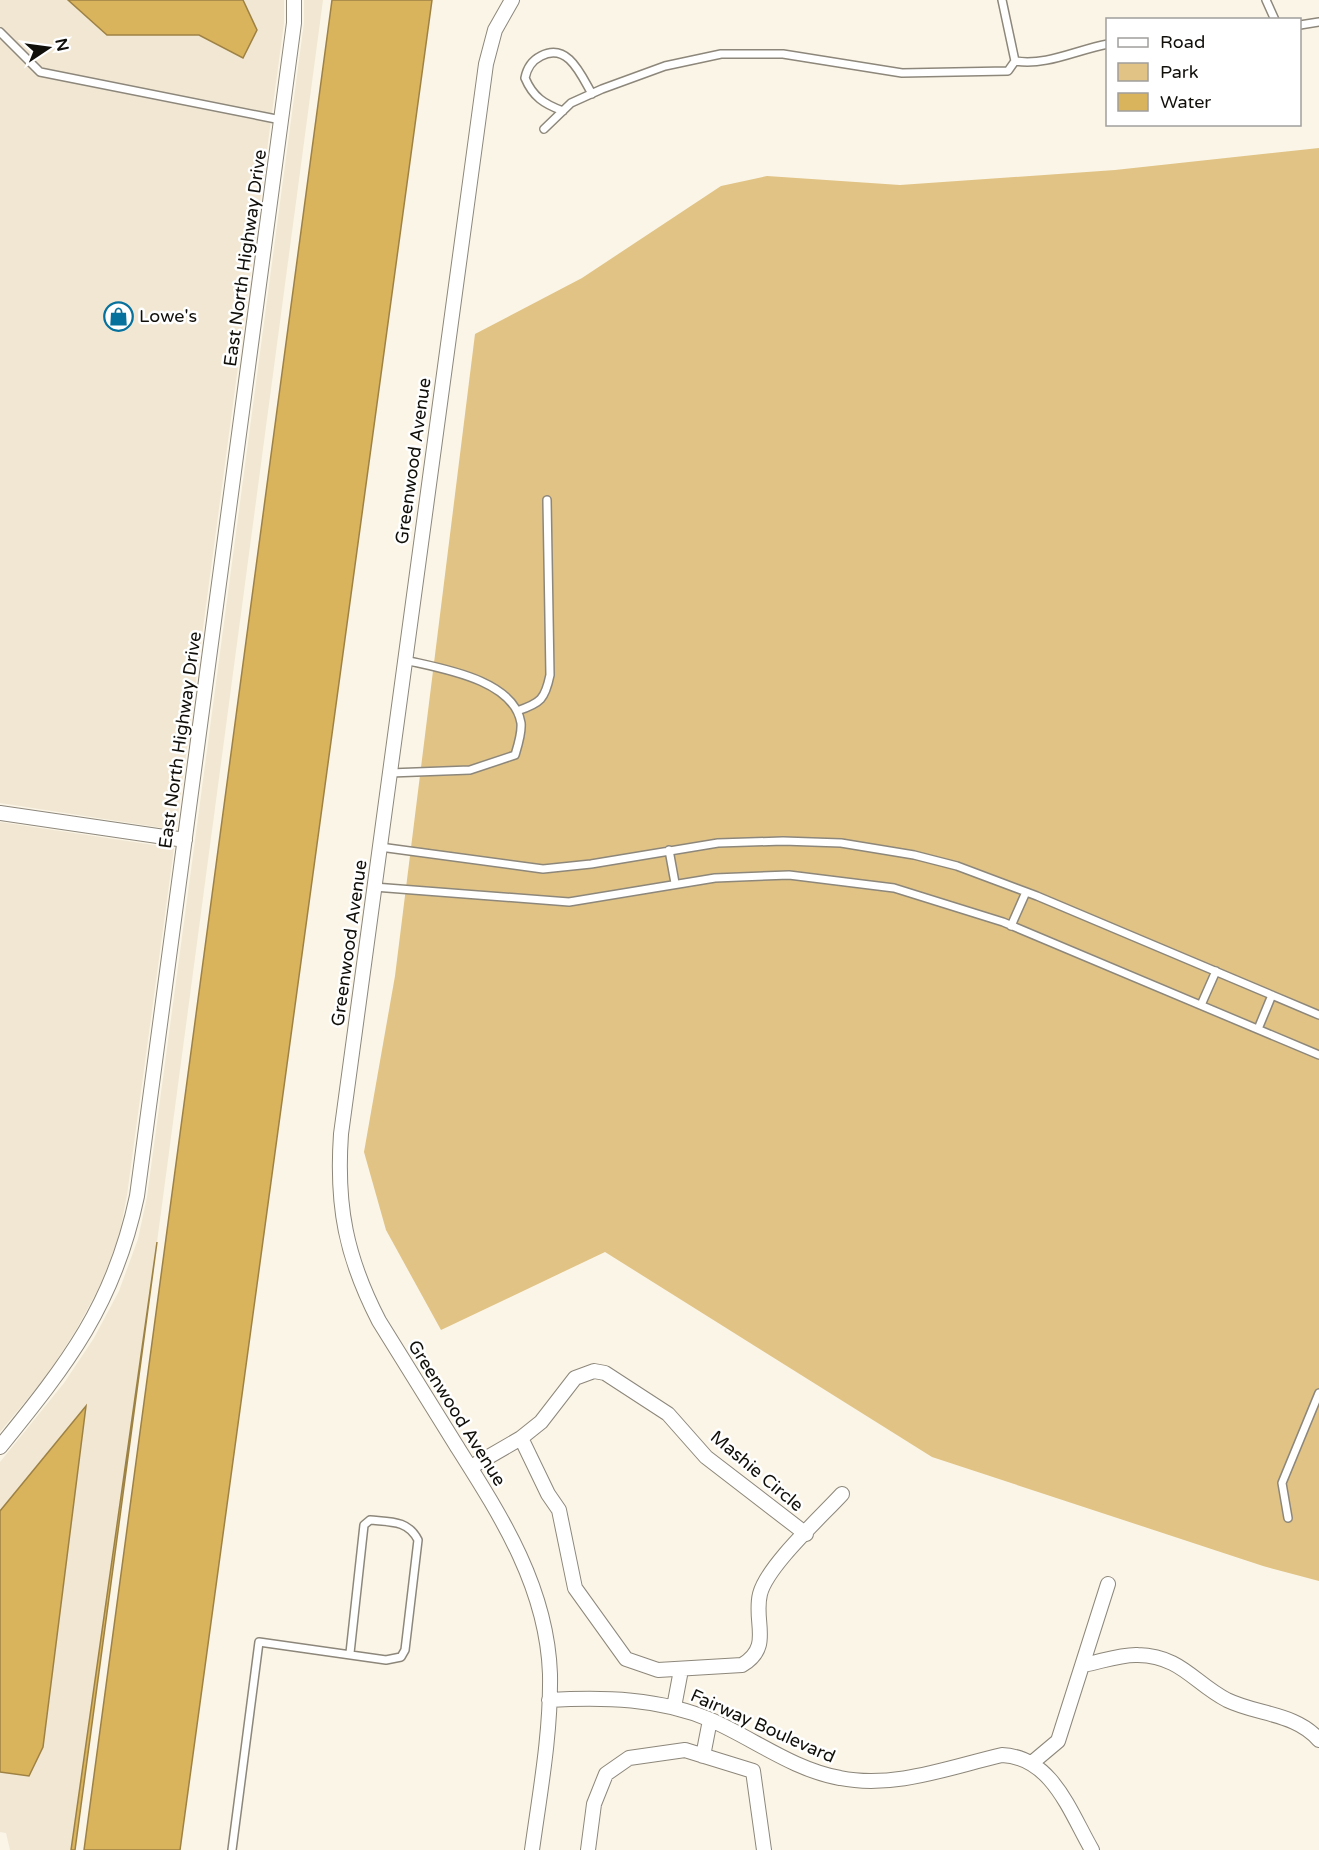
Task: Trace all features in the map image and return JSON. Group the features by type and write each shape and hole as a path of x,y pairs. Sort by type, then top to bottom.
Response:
{"street":[{"name":"East North Highway Drive","path":"0,1447 56,1379 85,1334 111,1287 128,1238 137,1196 294,23 294,0"},
{"name":"Greenwood Avenue","path":"512,0 495,30 486,64 341,1134 338,1172 344,1233 362,1289 379,1322 511,1533 532,1583 547,1645 549,1700 548,1730 532,1850"},
{"path":"0,813 185,840"},
{"name":"Mashie Circle","path":"471,1467 521,1438 541,1422 575,1378 594,1371 605,1373 668,1414 706,1457 806,1534"},
{"name":"Mashie Circle","path":"521,1438 548,1494 559,1510 571,1577 582,1599 626,1659 658,1670 742,1665 752,1659 760,1644 759,1596 764,1585 773,1569 842,1494"},
{"path":"1092,1850 1052,1779 1033,1762 1058,1741 1108,1584"},
{"path":"1083,1665 1137,1654 1171,1662 1185,1668 1218,1695 1238,1704 1300,1723 1319,1740"},
{"path":"674,1707 681,1670"},
{"name":"Fairway Boulevard","path":"549,1700 628,1700 674,1707 710,1720 799,1765 839,1778 888,1781 1002,1755 1033,1762"},
{"path":"703,1756 710,1720"},
{"path":"588,1850 594,1804 606,1774 629,1758 685,1750 753,1771 764,1850"}],"lane":[{"path":"544,129 571,103 592,94 665,66 721,54 783,54 872,70 941,74 1008,70 1015,61 1002,0"},
{"path":"1266,0 1274,18"},
{"path":"1301,25 1319,22"},
{"path":"0,32 40,72 281,120"},
{"path":"1015,61 1029,63 1050,60 1106,44"},
{"path":"563,111 548,105 531,92 525,78 531,62 538,57 549,52 565,55 577,67 592,94"},
{"path":"517,711 534,705 546,695 550,675 547,500"},
{"path":"390,773 470,770 515,755 521,724 517,711 498,691 469,675 405,660"},
{"path":"380,847 543,869 591,864 718,843 783,841 841,843 957,866 1026,892 1319,1015"},
{"path":"669,850 675,883"},
{"path":"374,888 569,902 675,883 789,875 894,888 1011,926 1319,1055"},
{"path":"1011,926 1026,892"},
{"path":"1201,1005 1216,971"},
{"path":"1258,1029 1272,995"},
{"path":"1288,1518 1282,1483 1319,1392"},
{"path":"232,1850 259,1642 350,1653 392,1661 401,1657 405,1650 418,1540 411,1528 401,1523 370,1520 364,1525 350,1653"}],"shaded area":[{"path":"0,0 68,0 107,35 199,35 243,58 257,30 243,0 284,0 284,23 176,830 0,803"},
{"path":"304,0 323,0 157,1242 71,1850 10,1850 6,1833 0,1832 0,1772 29,1776 85,1407 0,1511 0,1462 64,1383 94,1338 119,1291 138,1239 147,1197 304,23"},
{"path":"0,822 174,848 127,1195 119,1236 101,1284 76,1330 48,1374 0,1432"}],"green space":[{"path":"1319,148 1319,1581 1263,1566 932,1457 605,1252 441,1330 386,1230 364,1152 395,976 475,334 582,278 721,186 767,176 900,185 1115,170"}],"water":[{"path":"68,0 243,0 257,30 243,58 199,35 107,35"},
{"path":"332,0 432,0 180,1850 84,1850"},
{"path":"157,1242 75,1850 71,1850"},
{"path":"86,1406 43,1747 29,1776 0,1772 0,1511"}],"place":[{"name":"Lowe's","path":"118,316"}]}
